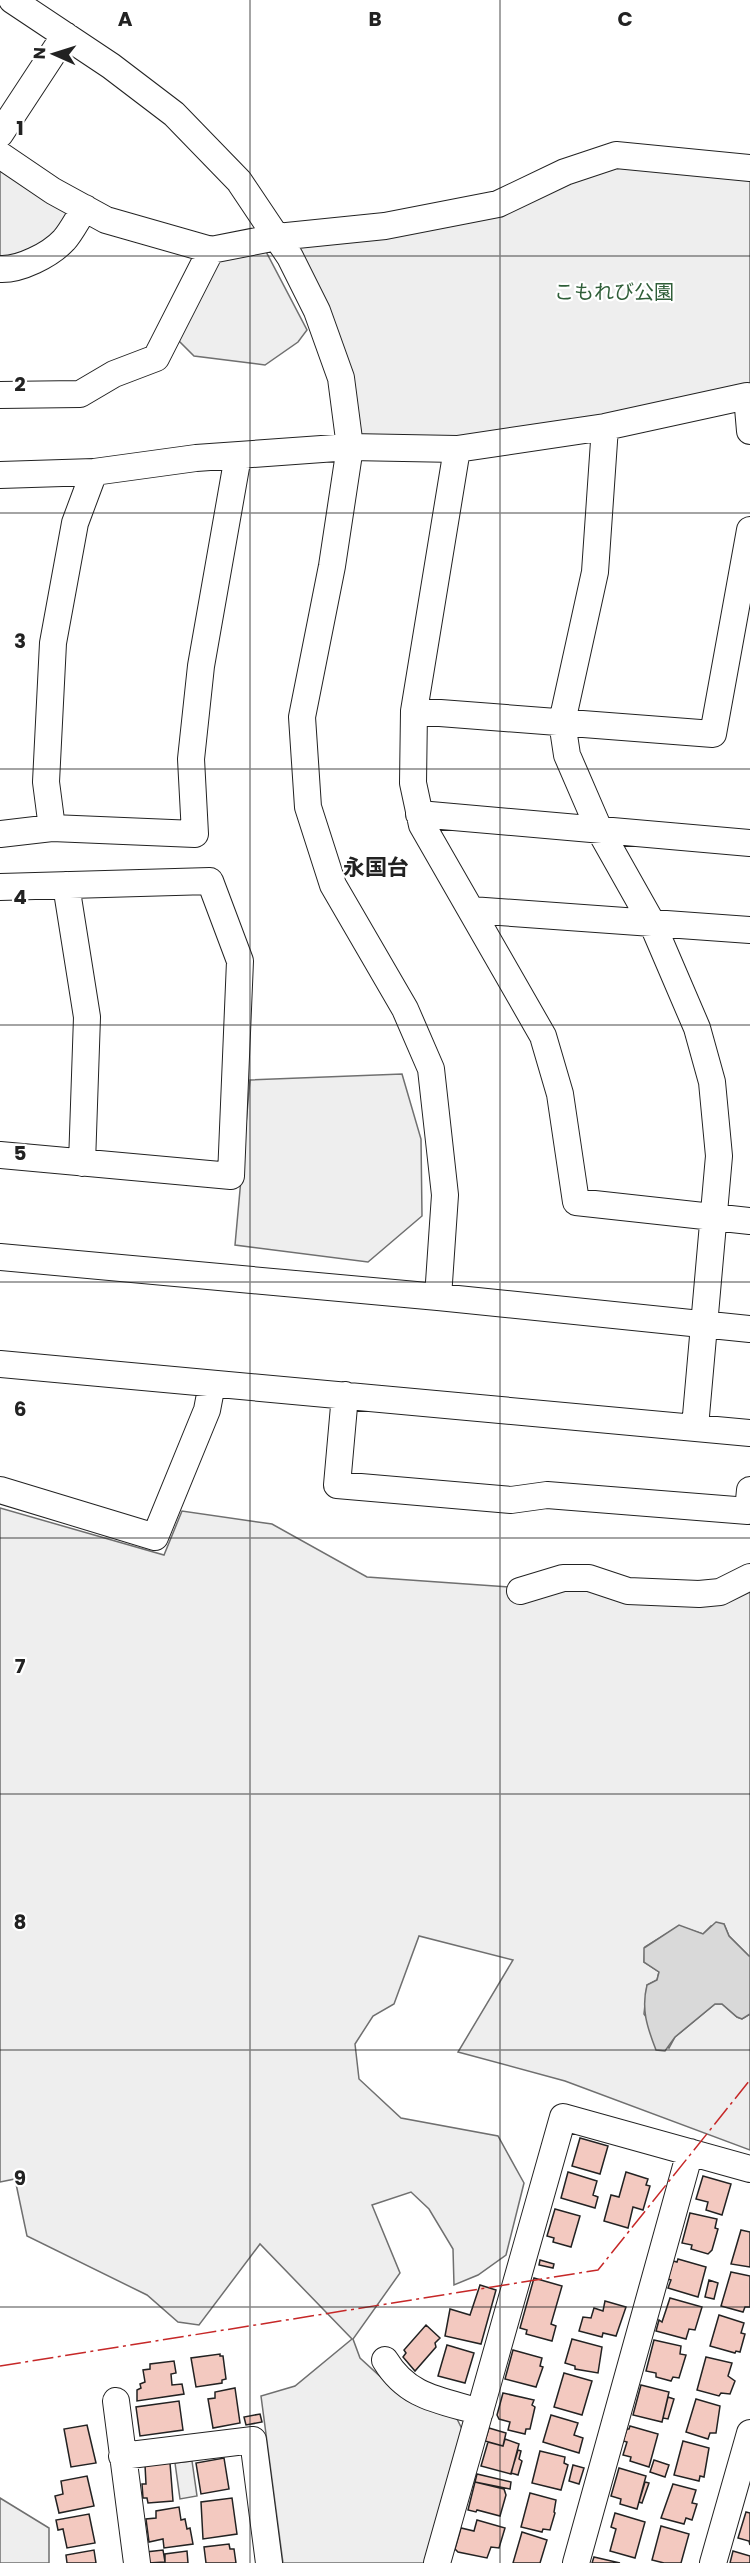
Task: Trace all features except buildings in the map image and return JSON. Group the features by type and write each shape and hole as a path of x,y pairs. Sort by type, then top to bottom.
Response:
{"street":[{"path":"12,0 111,66 174,114 239,181 277,237 317,311 341,378 350,447 332,566 302,717 308,807 333,885 405,1009 431,1069 444,1195 438,1297"},
{"path":"0,134 64,35"},
{"path":"0,155 53,191 106,220 211,250 277,237 385,226 498,204 565,172 616,155 750,168"},
{"path":"0,269 8,270 45,255 63,240 85,208"},
{"path":"0,396 80,394 114,374 156,358 211,250"},
{"path":"0,475 94,472 196,458 350,447 457,449 605,427 747,396 750,430"},
{"path":"605,427 596,572 562,722 567,755 600,829 652,923 697,1028 712,1082 719,1156 695,1427"},
{"path":"457,449 414,711 413,783 422,825 543,1036 560,1094 576,1202 750,1221"},
{"path":"0,834 52,828 195,834 191,759 201,666 238,456"},
{"path":"52,828 46,782 53,643 75,523 94,472"},
{"path":"414,711 713,734 746,574 750,530"},
{"path":"419,814 750,843"},
{"path":"0,887 210,881 240,961 231,1176 0,1155"},
{"path":"66,885 87,1017 82,1163"},
{"path":"471,910 750,930"},
{"path":"0,1257 438,1297 750,1329"},
{"path":"0,1364 750,1433"},
{"path":"0,1490 155,1537 207,1410 212,1384"},
{"path":"345,1395 337,1485 511,1500 547,1495 748,1511 750,1490"},
{"path":"520,1591 563,1578 588,1578 628,1591 699,1594 720,1592 750,1577"},
{"path":"437,2563 563,2116 750,2169"},
{"path":"576,2563 690,2152"},
{"path":"385,2360 396,2377 416,2393 480,2412"},
{"path":"116,2401 137,2563"},
{"path":"713,2563 750,2433"},
{"path":"122,2456 253,2440 269,2563"}],"green space":[{"path":"0,155 85,208 63,240 0,269"},
{"name":"こもれび公園","path":"616,155 750,168 750,395 605,427 350,447 341,378 277,237 385,226"},
{"path":"261,242 307,330 298,342 265,365 194,356 179,341 199,289 217,256"},
{"path":"402,1074 421,1139 422,1216 368,1262 235,1245 250,1080"},
{"path":"0,1508 164,1555 182,1511 272,1524 367,1577 509,1587 555,1582 750,1582 750,1957 729,1936 724,1924 711,1926 703,1934 679,1926 645,1947 644,1962 659,1972 657,1980 647,1985 644,2014 669,2048 675,2037 715,2004 722,2004 742,2019 750,2014 750,2150 565,2081 458,2052 513,1960 419,1936 394,2004 373,2016 355,2044 359,2079 401,2118 498,2136 524,2183 506,2255 478,2275 454,2285 453,2249 429,2209 411,2192 372,2205 400,2273 353,2339 360,2358 405,2399 426,2408 455,2415 463,2431 425,2563 283,2563 261,2396 295,2386 352,2339 260,2244 199,2325 178,2322 147,2295 27,2236 15,2179 0,2182"},
{"path":"192,2461 197,2496 180,2499 175,2463"},
{"path":"0,2498 49,2528 49,2563 0,2563"}],"shaded area":[{"path":"716,1922 724,1924 729,1936 750,1957 750,2014 742,2019 722,2004 715,2004 675,2037 665,2051 656,2050 648,2026 645,1994 647,1985 657,1980 659,1972 644,1962 644,1948 679,1925 703,1934"}],"power":[{"path":"0,2366 598,2270 750,2080"}],"district":[{"name":"永国台","path":"376,867"}]}
